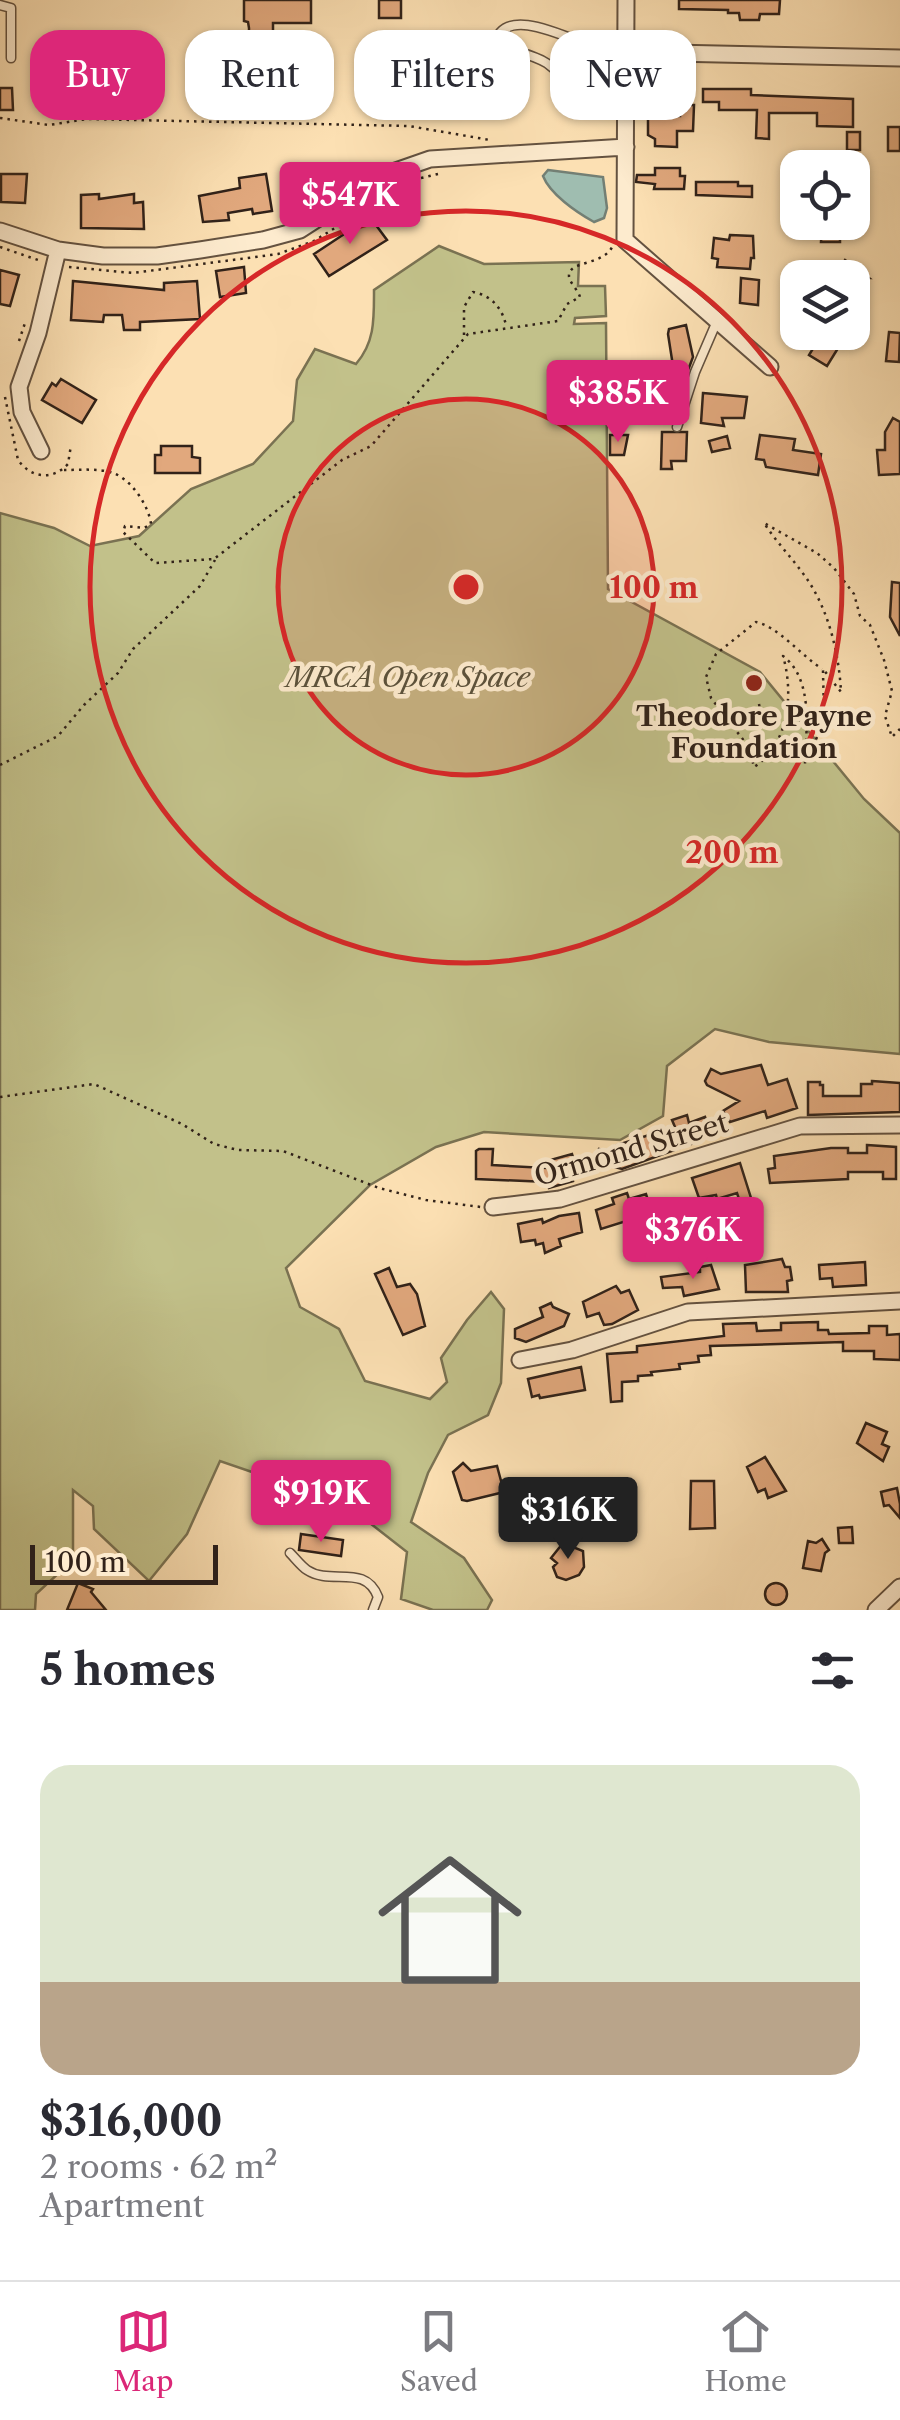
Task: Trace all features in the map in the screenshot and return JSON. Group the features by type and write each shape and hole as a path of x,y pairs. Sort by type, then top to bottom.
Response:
{"street":[{"path":"626,0 626,30"},
{"path":"696,54 900,58"},
{"path":"626,120 619,237 770,367"},
{"path":"0,231 58,250 104,256 157,256 263,240 307,228 387,174 430,159 626,147"},
{"path":"41,450 22,412 20,387 38,334 58,250"},
{"name":"Ormond Street","path":"493,1207 560,1199 800,1126 900,1125"},
{"path":"520,1360 572,1350 688,1312 900,1300"},
{"path":"876,1610 900,1587"}],"lane":[{"path":"0,5 11,8 11,58"},
{"path":"510,24 540,25 599,48 596,88 591,100 583,100 570,94 562,76 542,58 495,42 499,31 510,24"},
{"path":"677,427 717,322"},
{"path":"290,1552 307,1571 324,1576 356,1576 367,1581 378,1596 373,1610"}],"path":[{"path":"0,118 49,125 86,120 410,126 501,141"},
{"path":"64,470 114,473 124,480 147,509 151,524 144,528 126,526 123,532 156,563 214,558 342,460 371,446 468,334 558,322 566,304 580,297 568,278 569,271 609,254 619,237"},
{"path":"464,338 464,307 473,292 486,295 502,310 506,326"},
{"path":"823,670 825,707 818,737 805,764 802,683 790,661 782,656 789,692 779,735 770,756 754,767 748,747 711,698 706,677 716,654 756,622 768,624 792,648 823,670 841,692 840,659 822,609 808,580 764,523 817,553 854,594 860,616 870,625 884,660 892,691 885,716 892,737 900,729"},
{"path":"0,765 58,736 118,672 133,649 200,586 214,558"},
{"path":"748,747 761,715 759,704"},
{"path":"0,1097 94,1084 182,1124 214,1144 238,1150 284,1152 378,1188 426,1200 493,1207"}],"green space":[{"name":"MRCA Open Space","path":"439,246 484,264 579,262 578,286 605,286 606,316 575,318 574,324 606,323 608,589 760,672 864,799 900,833 900,1054 769,1042 715,1029 667,1066 663,1116 620,1140 484,1132 436,1147 370,1185 286,1268 300,1307 339,1329 365,1381 430,1399 447,1382 441,1358 467,1320 491,1292 504,1309 501,1383 488,1415 448,1435 428,1473 411,1522 464,1558 492,1600 487,1610 433,1610 401,1599 407,1552 366,1520 299,1520 258,1474 220,1461 187,1534 149,1581 94,1529 93,1506 73,1490 73,1560 36,1594 35,1610 0,1610 0,513 54,528 90,546 139,536 191,489 253,464 293,421 297,380 315,349 356,364 370,339 374,290"}],"shaded area":[{"path":"548,170 603,177 607,208 604,218 594,222 564,202 543,176"}],"building":[{"path":"244,0 311,0 311,23 273,23 273,30 249,30 248,22 244,21"},
{"path":"379,0 401,0 401,18 379,18"},
{"path":"679,0 780,0 779,14 740,20 739,13 728,10 679,9"},
{"path":"0,88 12,88 13,110 0,110"},
{"path":"703,89 751,89 751,95 853,99 853,127 817,126 817,113 769,113 769,139 756,138 757,110 719,110 719,102 703,102"},
{"path":"648,120 693,120 693,131 677,131 677,147 655,146 655,139 648,135"},
{"path":"888,127 900,127 900,151 888,151"},
{"path":"847,132 860,132 860,150 847,150"},
{"path":"655,168 680,168 680,176 685,176 684,189 654,189 655,184 636,182 637,175 655,175"},
{"path":"1,174 27,174 25,203 1,202"},
{"path":"266,174 272,211 253,214 252,209 228,213 229,220 203,222 199,196 240,188 239,178"},
{"path":"696,182 738,182 738,186 752,186 752,197 696,195"},
{"path":"99,194 99,199 134,194 134,203 143,202 144,229 81,228 81,195"},
{"path":"370,217 387,240 329,276 314,254"},
{"path":"730,235 753,236 750,269 717,267 718,259 712,258 714,238 729,240"},
{"path":"244,267 246,293 220,297 216,271"},
{"path":"0,270 19,275 10,306 0,304"},
{"path":"741,278 759,280 758,305 740,303"},
{"path":"73,281 164,290 164,283 197,281 200,319 140,322 140,330 124,330 122,315 104,315 103,322 71,320"},
{"path":"686,325 693,357 687,373 675,384 666,373 673,366 668,334 669,329"},
{"path":"889,332 900,333 899,362 886,361"},
{"path":"812,350 837,350 827,366 809,355"},
{"path":"61,379 96,400 82,423 42,400 52,383 56,386"},
{"path":"703,393 747,397 744,418 722,418 724,426 701,423"},
{"path":"893,418 900,422 900,474 879,475 877,450 885,450 885,432"},
{"path":"662,432 687,432 686,461 671,461 672,469 661,469"},
{"path":"610,435 628,435 624,455 610,455"},
{"path":"760,435 795,439 793,450 821,454 818,475 766,467 764,460 756,459"},
{"path":"727,436 730,448 712,452 709,441"},
{"path":"161,446 192,446 192,457 200,458 200,473 155,473 155,455 161,455"},
{"path":"892,582 900,583 900,636 890,617"},
{"path":"761,1065 768,1085 787,1079 797,1108 767,1118 765,1111 730,1122 723,1111 739,1101 707,1085 711,1069 721,1074"},
{"path":"808,1082 820,1082 823,1096 861,1096 861,1084 900,1083 900,1112 808,1115"},
{"path":"687,1115 689,1123 705,1117 710,1132 692,1137 694,1143 622,1169 596,1162 599,1149 613,1152 614,1146 675,1127 672,1120"},
{"path":"867,1145 896,1147 896,1179 883,1179 883,1172 848,1172 848,1179 770,1183 768,1169 775,1168 774,1156 831,1148 867,1153"},
{"path":"479,1149 493,1149 492,1165 545,1168 543,1162 572,1154 573,1181 549,1188 548,1182 476,1179"},
{"path":"740,1163 751,1198 740,1202 737,1193 717,1199 716,1195 699,1198 692,1178"},
{"path":"627,1193 629,1199 646,1194 652,1213 601,1229 596,1210 614,1204 612,1198"},
{"path":"579,1213 582,1232 559,1239 561,1246 545,1253 543,1243 521,1242 518,1224 542,1219 543,1223"},
{"path":"782,1259 785,1267 790,1267 792,1280 787,1281 788,1292 746,1292 745,1265"},
{"path":"865,1262 866,1285 833,1287 832,1278 820,1279 819,1265"},
{"path":"711,1265 719,1289 684,1296 682,1287 663,1288 661,1277 700,1272 700,1267"},
{"path":"389,1268 397,1287 410,1284 417,1294 425,1326 403,1335 375,1274"},
{"path":"616,1286 621,1293 629,1290 638,1310 612,1324 604,1325 599,1313 587,1317 583,1302"},
{"path":"551,1303 569,1314 564,1326 526,1342 515,1338 515,1329 543,1317 540,1308"},
{"path":"818,1322 818,1330 828,1330 829,1334 869,1333 869,1326 887,1326 887,1335 900,1334 900,1360 874,1359 874,1351 843,1351 843,1342 710,1346 711,1355 698,1356 699,1362 679,1364 680,1369 651,1372 652,1375 638,1376 638,1381 622,1382 622,1401 611,1402 607,1354 637,1352 637,1346 724,1336 723,1324 756,1323 757,1331 781,1330 781,1323"},
{"path":"581,1367 585,1390 532,1397 528,1379"},
{"path":"866,1423 887,1432 882,1444 889,1447 883,1461 857,1443"},
{"path":"765,1457 786,1491 768,1498 765,1489 758,1492 747,1467"},
{"path":"463,1463 471,1471 497,1466 504,1492 462,1500 453,1472"},
{"path":"691,1481 714,1481 715,1528 690,1529"},
{"path":"897,1488 900,1518 889,1505 884,1506 881,1492"},
{"path":"852,1527 853,1543 839,1543 838,1528"},
{"path":"301,1534 343,1540 341,1556 299,1550"},
{"path":"822,1539 829,1550 821,1571 803,1568 808,1541 816,1543"},
{"path":"563,1543 583,1551 584,1567 579,1575 566,1580 557,1577 553,1567 557,1563 551,1558"},
{"path":"78,1583 93,1589 91,1592 106,1610 67,1610"},
{"path":"772,1583 780,1583 787,1594 780,1605 772,1605 765,1598 765,1590"}],"place":[{"name":"Theodore Payne Foundation","path":"754,683"}]}
